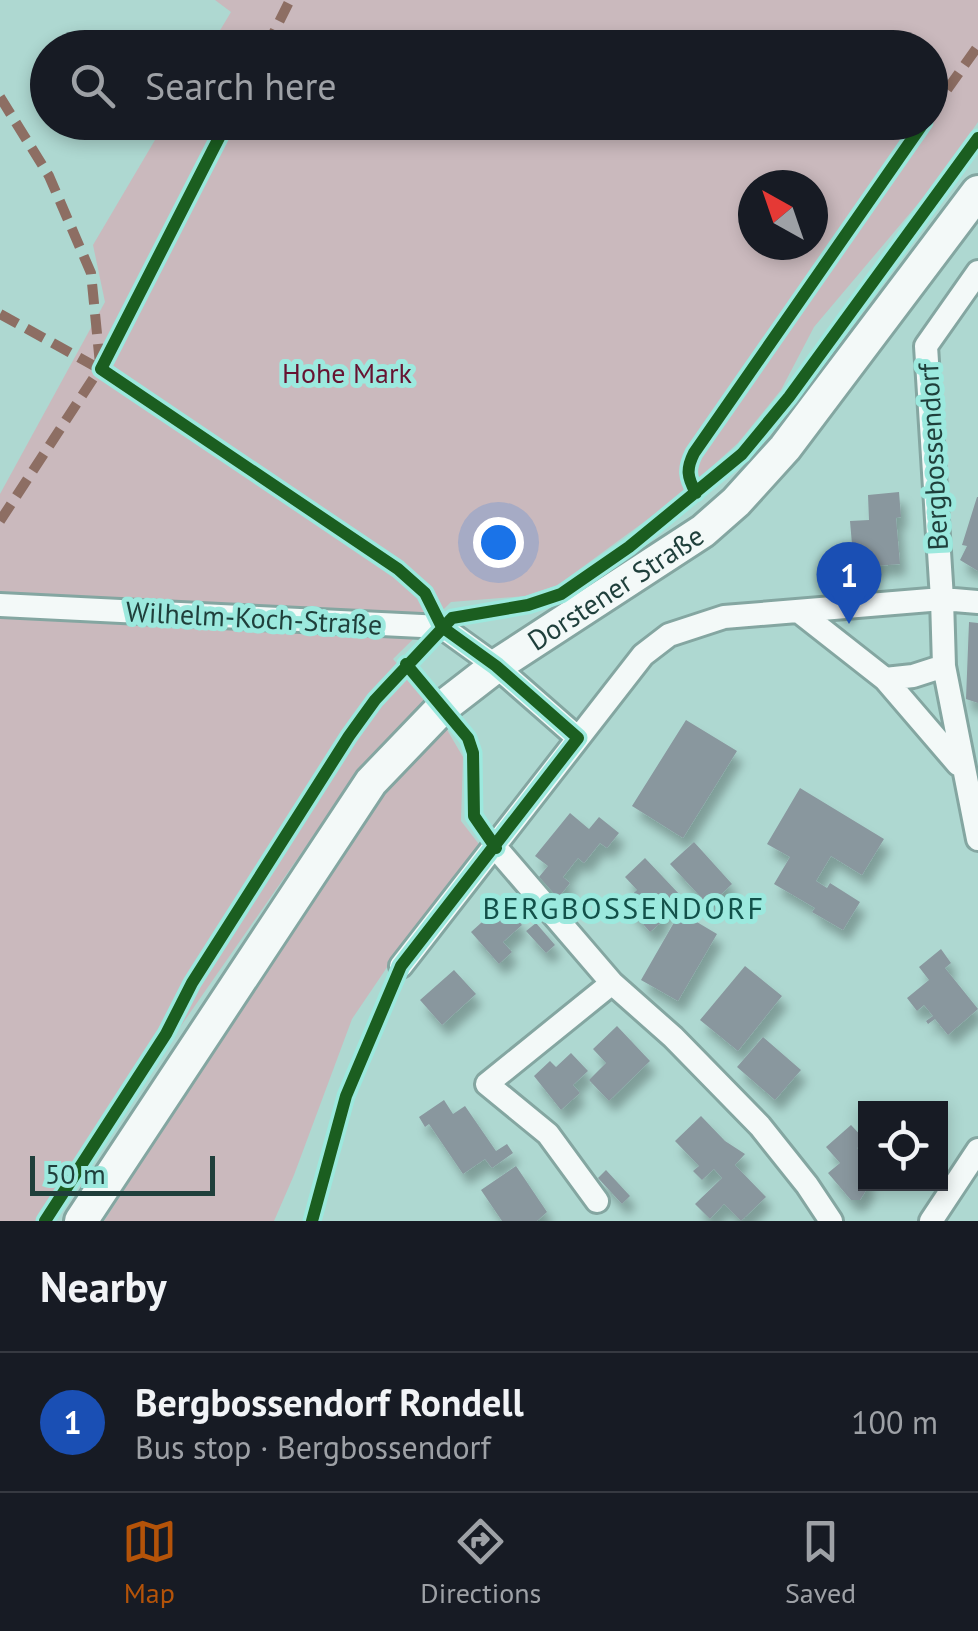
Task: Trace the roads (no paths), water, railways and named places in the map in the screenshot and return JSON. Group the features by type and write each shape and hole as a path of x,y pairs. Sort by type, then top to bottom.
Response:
{"main road":[{"name":"Dorstener Straße","path":"82,1221 371,782 443,707 496,666 703,531 736,502 785,448 978,192"}],"street":[{"name":"Bergbossendorf","path":"978,272 926,346 944,666 978,839"},
{"path":"401,966 643,655 669,635 724,617 772,611 800,613 942,600 978,602"},
{"name":"Wilhelm-Koch-Straße","path":"0,605 442,627 496,666"},
{"name":"Bergbossendorf","path":"800,613 885,680 962,767"},
{"path":"496,666 578,738"},
{"path":"885,680 944,666"},
{"path":"496,848 612,982 760,1126 831,1221"},
{"path":"597,1201 548,1134 487,1084 612,982"},
{"path":"931,1221 978,1150"}],"place":[{"name":"Bergbossendorf Rondell","path":"849,624"}],"district":[{"name":"BERGBOSSENDORF","path":"624,909"}],"park label":[{"name":"Hohe Mark","path":"347,373"}]}
